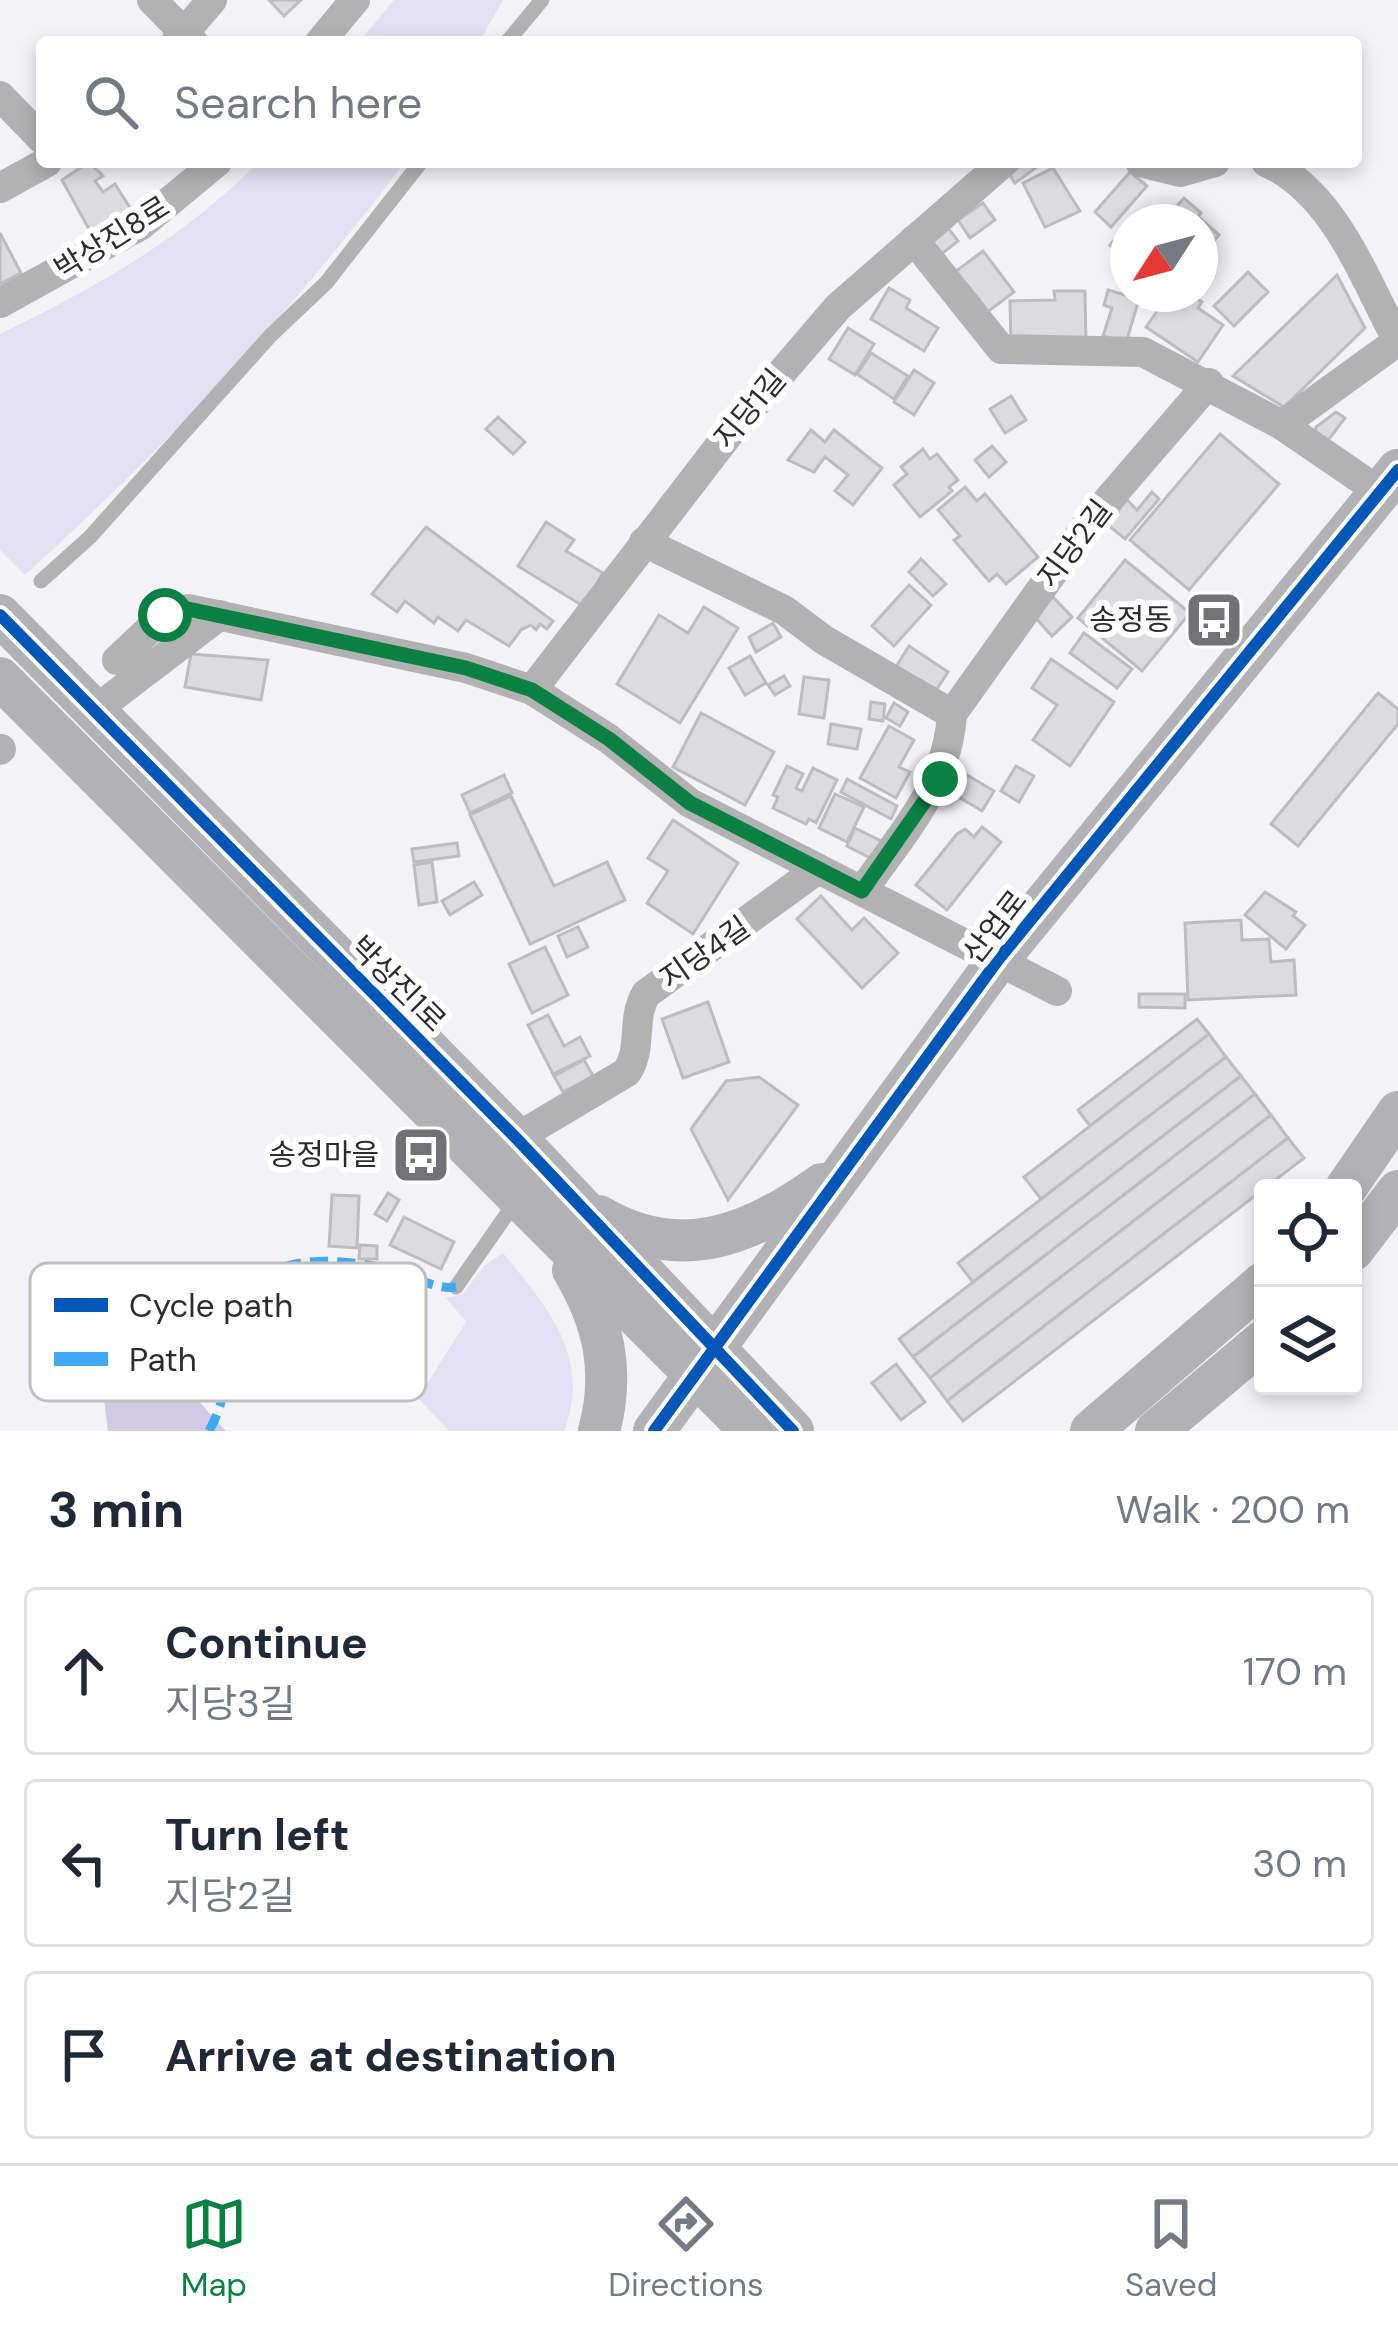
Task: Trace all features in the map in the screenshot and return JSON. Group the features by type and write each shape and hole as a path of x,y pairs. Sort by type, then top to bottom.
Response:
{"street":[{"path":"152,0 182,36"},
{"path":"186,36 212,0"},
{"path":"325,36 355,0"},
{"path":"0,96 36,133"},
{"path":"0,188 36,168"},
{"name":"박상진8로","path":"0,303 141,225 210,168"},
{"name":"지당1길","path":"532,690 644,542 838,307 997,168"},
{"path":"1164,168 1180,172 1194,168"},
{"path":"1280,168 1317,194 1398,341 1282,424"},
{"path":"914,240 1001,349 1143,352 1209,382 1389,481"},
{"name":"지당2길","path":"862,891 940,779 950,749 952,714 1089,522 1209,382"},
{"name":"산업로","path":"654,1431 998,960 1389,481"},
{"path":"644,542 784,610 824,640 952,714"},
{"path":"117,660 165,615 188,609 466,668 532,690 609,739 690,803 1058,991"},
{"path":"94,711 220,615"},
{"name":"박상진1로","path":"0,616 516,1138 566,1221 704,1361 748,1413 793,1431"},
{"name":"박상진1로","path":"0,678 516,1201 566,1221"},
{"name":"지당4길","path":"516,1138 627,1072 636,1059 638,1013 646,994 818,869"},
{"path":"1352,1179 1398,1112"},
{"path":"599,1431 606,1407 606,1349 566,1221 617,1227 658,1241 713,1241 769,1218 847,1165"},
{"path":"1362,1238 1398,1191"},
{"path":"1091,1431 1257,1287"},
{"path":"1156,1431 1254,1349"}],"lane":[{"path":"512,36 542,0"},
{"path":"41,581 90,537 271,335 326,283 416,168"},
{"path":"456,1287 516,1201"}],"shaded area":[{"path":"394,0 503,0 482,36 364,36"},
{"path":"253,168 400,168 225,378 25,575 0,550 0,334 137,259"},
{"path":"503,1253 561,1335 573,1380 564,1431 449,1431 421,1401 426,1401 426,1385 466,1322 446,1298 463,1294 484,1266"},
{"path":"104,1401 199,1401 226,1431 108,1431"}],"building":[{"path":"269,0 301,0 284,16"},
{"path":"80,168 95,168 103,176 95,181 103,192 115,184 134,214 95,240 62,180"},
{"path":"1018,168 1035,168 1015,183 1009,174"},
{"path":"1053,168 1080,211 1045,227 1023,183"},
{"path":"1130,172 1147,186 1131,204 1110,204 1110,226 1095,212"},
{"path":"983,203 995,220 970,238 958,220"},
{"path":"948,228 958,241 939,256 928,243"},
{"path":"0,233 21,273 0,284"},
{"path":"983,251 1014,292 982,316 951,275"},
{"path":"1248,272 1268,292 1234,326 1218,310 1218,302"},
{"path":"1337,275 1365,328 1284,407 1233,376"},
{"path":"889,288 910,300 906,308 938,328 924,351 871,319"},
{"path":"1054,291 1085,291 1086,347 1011,348 1010,301 1055,300"},
{"path":"1111,312 1135,312 1126,343 1103,336"},
{"path":"1156,312 1204,312 1223,325 1198,362 1146,327"},
{"path":"848,328 874,344 855,375 829,359"},
{"path":"871,353 908,376 894,399 857,374"},
{"path":"914,370 934,383 914,415 894,402"},
{"path":"1011,396 1026,420 1005,433 990,409"},
{"path":"1336,412 1345,418 1326,443 1315,436 1316,427"},
{"path":"498,417 525,442 513,454 486,429"},
{"path":"811,430 825,442 834,430 882,468 853,505 835,491 848,475 825,457 814,472 788,460"},
{"path":"1220,434 1279,484 1189,590 1130,540"},
{"path":"992,446 1006,462 989,477 975,460"},
{"path":"923,449 930,459 937,454 958,480 949,487 952,491 920,517 894,485 907,474 901,467"},
{"path":"965,487 977,501 985,494 1038,557 1006,584 997,574 989,581 954,540 960,536 938,510"},
{"path":"1152,492 1159,499 1125,539 1107,524 1127,500 1137,510"},
{"path":"546,522 574,540 566,551 603,573 583,606 518,566"},
{"path":"426,527 553,621 547,629 540,624 536,630 531,625 509,646 466,620 458,631 438,617 434,623 405,601 397,612 372,594"},
{"path":"921,559 946,584 933,596 909,572"},
{"path":"1125,560 1190,613 1142,671 1078,618"},
{"path":"909,585 931,605 894,646 872,626"},
{"path":"1053,597 1072,617 1052,636 1033,615"},
{"path":"704,607 738,628 680,723 617,684 659,615 688,633"},
{"path":"773,623 781,637 756,652 749,637"},
{"path":"1084,633 1132,669 1117,688 1070,653"},
{"path":"909,646 948,672 933,695 894,670"},
{"path":"191,654 268,660 261,700 185,687"},
{"path":"750,656 766,683 745,695 729,668"},
{"path":"1051,659 1114,702 1070,766 1033,740 1057,705 1032,688"},
{"path":"784,676 790,686 775,695 768,685"},
{"path":"804,677 829,680 824,718 799,714"},
{"path":"1378,693 1398,709 1398,724 1298,846 1271,824"},
{"path":"871,702 885,704 883,721 869,719"},
{"path":"894,703 908,712 900,726 886,718"},
{"path":"701,713 774,752 745,805 673,767"},
{"path":"831,724 861,729 857,749 828,744"},
{"path":"889,726 914,740 899,767 910,772 896,798 860,778"},
{"path":"787,766 803,774 796,788 802,791 813,768 837,780 816,823 809,819 806,824 773,808 778,797 773,795"},
{"path":"1016,766 1034,776 1019,802 1001,791"},
{"path":"962,772 994,791 982,811 950,792"},
{"path":"504,775 512,793 470,813 462,795"},
{"path":"847,779 897,806 891,819 841,792"},
{"path":"835,794 864,807 847,842 819,828"},
{"path":"511,796 554,886 607,862 625,900 530,944 470,815"},
{"path":"673,820 738,863 693,934 647,903 668,871 648,858"},
{"path":"982,827 1001,842 947,910 916,885 957,834 965,829 974,837"},
{"path":"855,828 883,842 874,860 847,846"},
{"path":"457,843 459,856 414,862 412,849"},
{"path":"432,862 437,902 419,905 414,865"},
{"path":"474,882 482,895 450,915 442,901"},
{"path":"1265,892 1296,912 1293,916 1305,925 1286,949 1245,915"},
{"path":"821,896 852,930 864,918 898,953 862,988 797,919"},
{"path":"1241,920 1242,940 1269,939 1271,962 1294,960 1296,995 1188,1000 1185,923"},
{"path":"578,927 588,947 567,957 558,936"},
{"path":"545,947 568,995 532,1013 509,964"},
{"path":"1139,994 1185,994 1185,1008 1139,1007"},
{"path":"708,1002 729,1062 683,1078 662,1019"},
{"path":"548,1015 564,1046 580,1037 590,1056 553,1074 528,1025"},
{"path":"1197,1019 1209,1034 1090,1126 1078,1110"},
{"path":"1209,1034 1226,1057 1041,1199 1024,1177"},
{"path":"1226,1057 1241,1076 973,1282 958,1263"},
{"path":"584,1060 593,1076 563,1092 554,1076"},
{"path":"1241,1076 1255,1094 913,1357 899,1339"},
{"path":"759,1077 798,1105 728,1200 691,1129 726,1081"},
{"path":"1255,1094 1271,1115 930,1378 913,1357"},
{"path":"1271,1115 1288,1138 947,1401 930,1378"},
{"path":"1288,1138 1304,1158 1277,1179 1254,1179 1254,1197 963,1421 947,1401"},
{"path":"388,1193 399,1200 387,1221 375,1214"},
{"path":"332,1195 359,1196 357,1248 329,1246"},
{"path":"404,1217 454,1242 441,1269 390,1245"},
{"path":"360,1245 377,1246 377,1259 359,1259"},
{"path":"896,1364 925,1402 901,1420 872,1383"}],"marked path":[{"path":"306,1263 356,1263"},
{"path":"426,1282 456,1287"},
{"path":"209,1431 221,1401"}],"cycle path":[{"path":"654,1431 998,960 1398,470"},
{"path":"0,615 516,1138 793,1431"}],"place":[{"name":"송정동","path":"1214,620"},
{"name":"송정마을","path":"421,1155"}],"route":[{"path":"165,615 188,609 340,639 466,668 532,690 609,739 690,803 862,891 940,779"}]}
